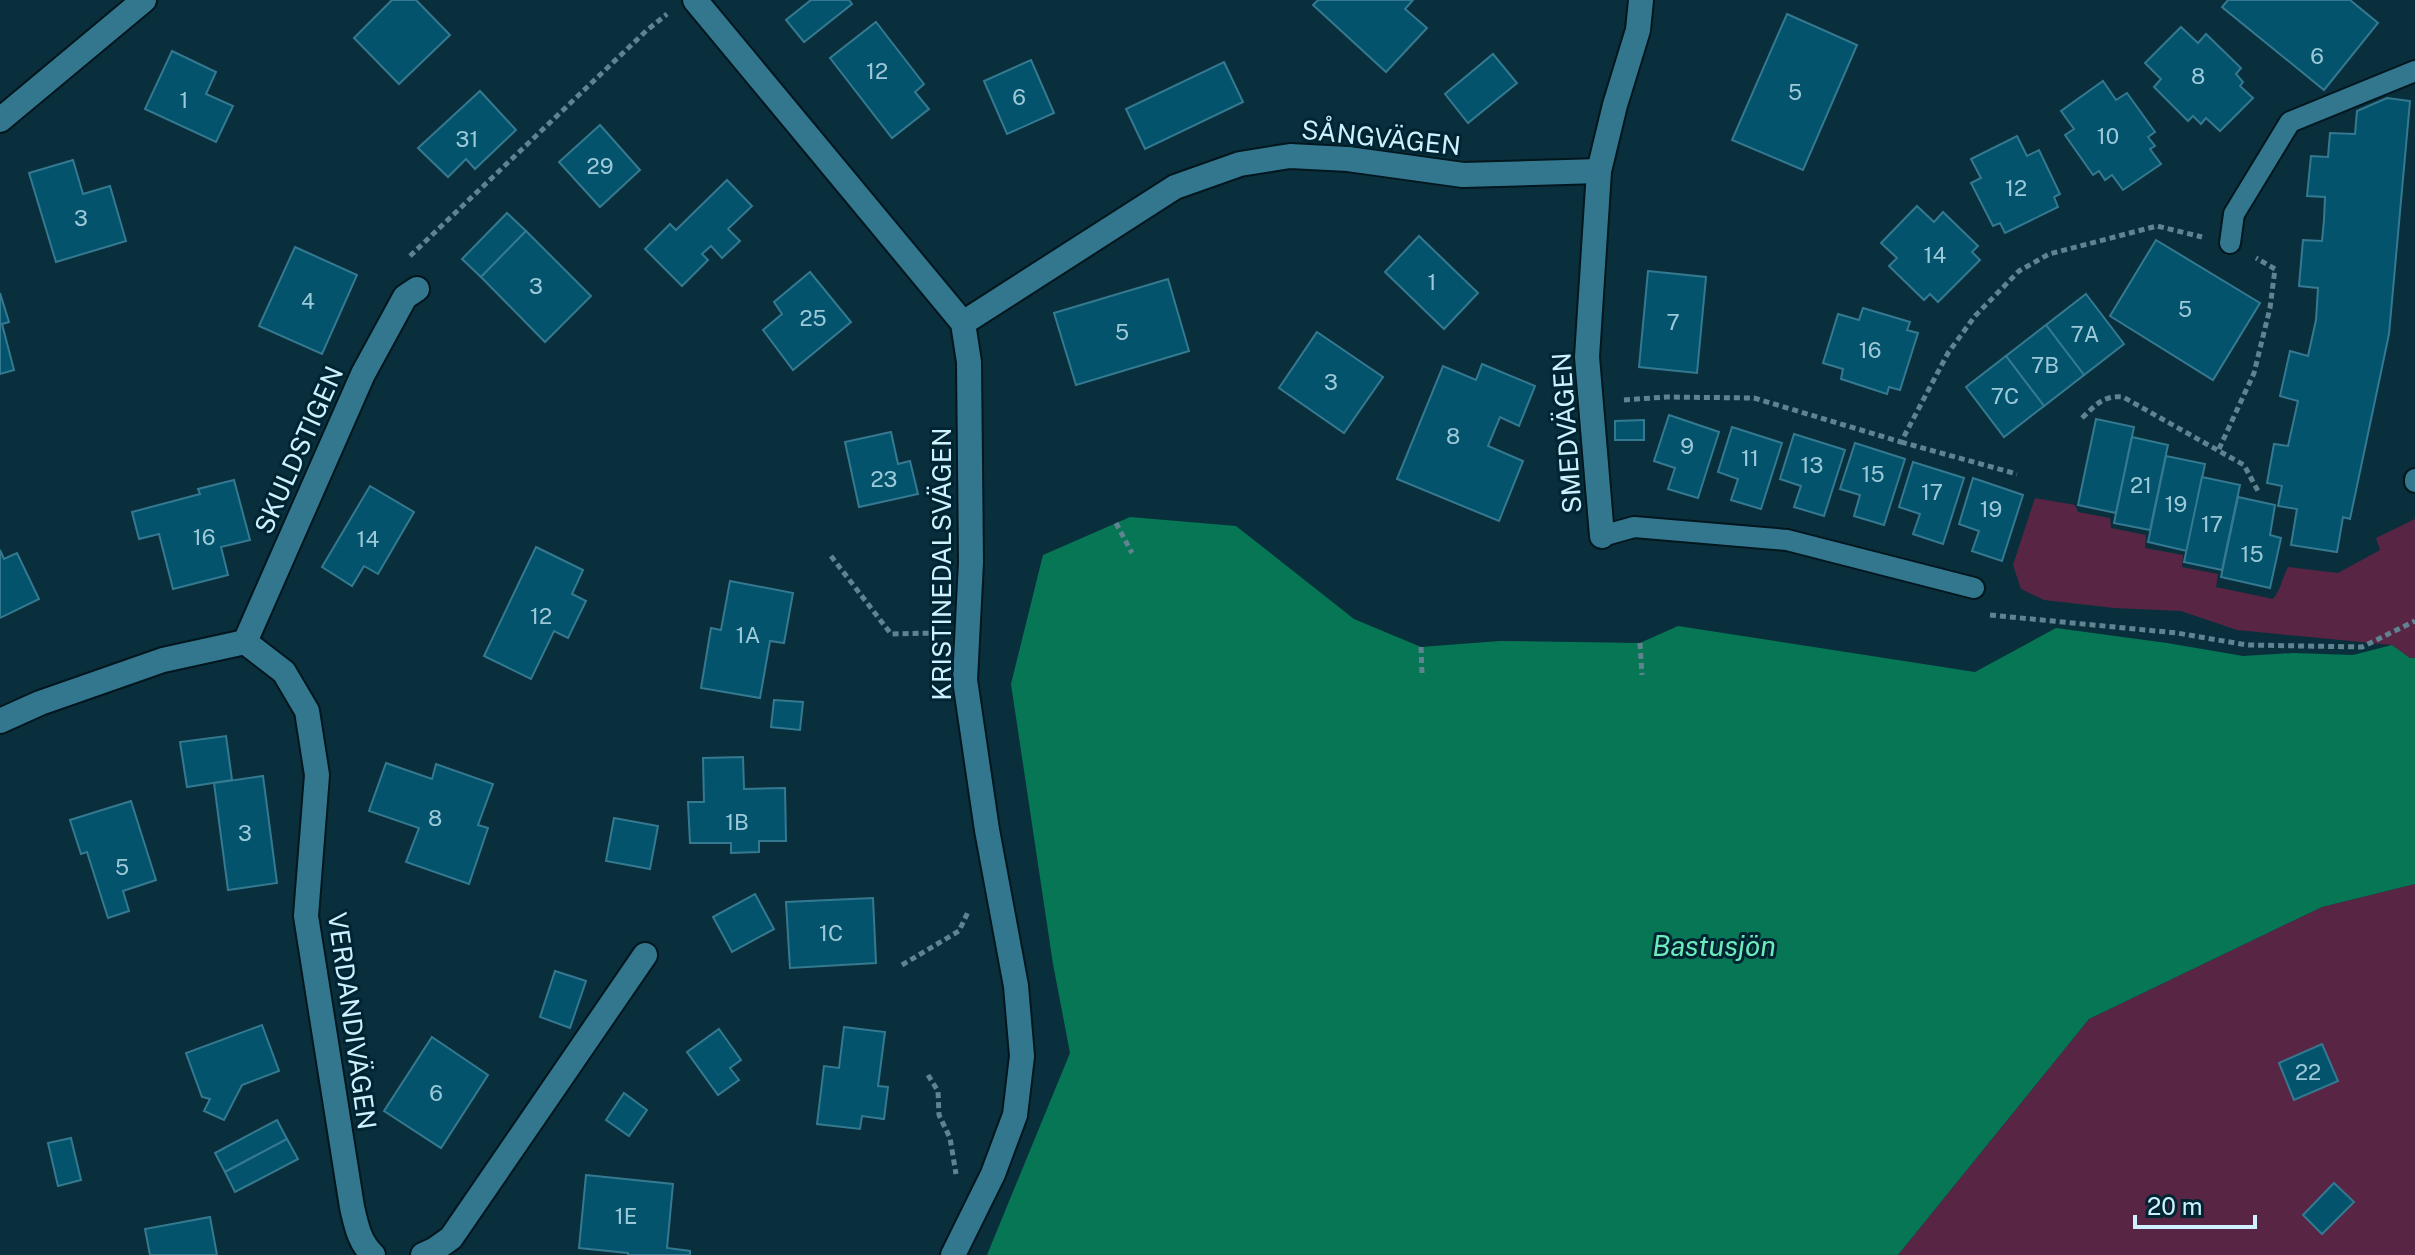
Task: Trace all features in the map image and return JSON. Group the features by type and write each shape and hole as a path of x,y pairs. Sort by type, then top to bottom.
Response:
{"street":[{"path":"0,120 144,0"},
{"path":"695,0 963,323"},
{"name":"SMEDVÄGEN","path":"1602,536 1587,357 1599,171 1638,30 1641,0"},
{"name":"SÅNGVÄGEN","path":"963,323 1175,187 1240,164 1290,156 1348,159 1463,175 1599,171"},
{"name":"SKULDSTIGEN","path":"245,642 363,374 405,297 417,289"},
{"name":"KRISTINEDALSVÄGEN","path":"953,1255 993,1174 1015,1115 1022,1056 1016,986 965,680 971,531 969,362 963,323"},
{"path":"0,721 40,703 163,660 245,642"},
{"name":"VERDANDIVÄGEN","path":"245,642 284,672 307,711 317,775 306,916 352,1207 359,1234 373,1255"},
{"path":"423,1255 451,1238 645,955"}],"lane":[{"path":"2230,243 2234,214 2290,122 2415,71"},
{"name":"SMEDVÄGEN","path":"1602,536 1634,527 1787,540 1974,588"}],"path":[{"path":"410,255 646,31 671,11"},
{"path":"1901,442 1948,353 1975,316 2019,271 2049,254 2157,226 2230,243 2275,269 2270,308 2254,373 2219,449"},
{"path":"2082,418 2110,396 2123,397 2244,465 2258,491"},
{"path":"1591,401 1666,397 1754,398 2017,474"},
{"path":"1116,523 1132,553"},
{"path":"831,556 891,634 942,633"},
{"path":"2022,620 2177,633 2247,645 2362,647 2415,621"},
{"path":"1640,643 1642,675"},
{"path":"1421,647 1422,673"},
{"path":"902,965 959,931 993,860"},
{"path":"928,1075 938,1091 939,1115 950,1138 956,1180 966,1169"}],"shaded area":[{"path":"2035,498 2075,505 2078,512 2110,518 2111,528 2146,535 2145,548 2183,555 2182,567 2218,574 2216,587 2273,599 2288,567 2338,573 2380,550 2376,538 2415,519 2415,658 2410,658 2392,645 2237,630 2181,611 2044,600 2021,589 2013,565"},
{"path":"2415,884 2415,1255 1898,1255 2089,1019 2322,907"}],"water":[{"name":"Bastusjön","path":"1130,517 1236,526 1354,619 1421,647 1500,641 1640,643 1678,626 1975,672 2056,628 2243,656 2293,653 2353,655 2392,645 2410,658 2415,658 2415,884 2322,907 2089,1019 1898,1255 987,1255 1070,1053 1053,964 1011,684 1043,555"}],"building":[{"path":"392,0 416,0 450,35 399,84 354,38"},
{"path":"811,0 849,0 852,4 804,42 786,20"},
{"path":"1318,0 1413,0 1405,9 1427,28 1386,72 1313,5"},
{"path":"2228,0 2350,0 2378,23 2324,90 2222,7"},
{"path":"1787,14 1857,45 1803,170 1732,140"},
{"path":"876,22 924,84 915,92 929,109 892,138 830,58"},
{"path":"2181,27 2198,43 2206,34 2241,68 2236,74 2243,82 2240,86 2253,98 2220,131 2206,118 2201,124 2193,116 2188,121 2154,87 2161,79 2145,63"},
{"path":"172,51 216,72 206,94 233,106 216,142 145,109"},
{"path":"1493,54 1517,83 1468,123 1445,94"},
{"path":"1031,60 1054,113 1007,134 984,81"},
{"path":"1224,62 1243,102 1145,149 1126,109"},
{"path":"2103,81 2116,100 2127,93 2155,132 2148,137 2155,146 2150,149 2161,164 2123,190 2112,175 2105,180 2099,171 2093,175 2065,135 2074,129 2061,111"},
{"path":"480,91 516,130 475,169 466,159 448,177 418,148"},
{"path":"2387,98 2410,101 2389,334 2350,519 2343,517 2337,552 2291,545 2297,509 2278,506 2282,486 2267,483 2274,444 2288,446 2298,401 2280,396 2290,351 2308,356 2316,320 2318,288 2299,286 2303,240 2322,241 2324,220 2325,197 2307,196 2311,156 2328,157 2330,133 2355,134 2357,111"},
{"path":"600,125 640,170 600,207 559,162"},
{"path":"2017,136 2027,156 2039,150 2060,194 2054,197 2058,207 2005,233 2000,223 1993,226 1971,183 1981,178 1971,159"},
{"path":"73,160 83,194 110,186 126,241 56,262 29,173"},
{"path":"727,180 752,206 728,229 740,241 722,258 711,246 702,254 708,260 682,286 645,249 670,224 676,230"},
{"path":"1917,206 1934,222 1943,212 1978,246 1972,252 1980,260 1938,302 1930,294 1924,300 1889,266 1897,258 1881,243"},
{"path":"507,213 526,231 481,277 462,259"},
{"path":"526,231 591,296 545,342 481,277"},
{"path":"1419,236 1478,293 1444,329 1385,272"},
{"path":"2156,240 2260,303 2213,380 2110,316"},
{"path":"295,247 357,275 322,354 259,326"},
{"path":"1648,271 1706,277 1697,373 1639,367"},
{"path":"810,272 851,322 793,370 763,330 782,314 774,302"},
{"path":"1168,279 1189,351 1076,385 1054,313"},
{"path":"0,293 9,322 2,324 14,370 0,374"},
{"path":"2086,294 2124,344 2084,375 2046,325"},
{"path":"1863,308 1910,322 1907,330 1918,333 1900,390 1889,387 1887,394 1841,379 1843,369 1823,363 1838,314 1859,320"},
{"path":"2046,325 2084,375 2044,406 2006,356"},
{"path":"1317,332 1383,377 1344,433 1279,388"},
{"path":"2006,356 2044,406 2004,437 1966,387"},
{"path":"1482,364 1535,386 1519,426 1500,417 1488,446 1523,461 1499,521 1397,479 1443,366 1476,380"},
{"path":"1669,415 1719,432 1698,498 1668,489 1675,468 1654,461"},
{"path":"2096,419 2134,427 2116,513 2078,505"},
{"path":"1644,420 1644,440 1615,440 1615,421"},
{"path":"1732,427 1782,443 1761,509 1731,500 1738,479 1718,472"},
{"path":"891,432 898,464 910,461 918,494 859,507 845,442"},
{"path":"1794,434 1845,450 1824,516 1794,507 1801,486 1780,479"},
{"path":"2132,437 2168,445 2150,530 2114,523"},
{"path":"1855,443 1905,459 1884,525 1854,516 1860,495 1840,489"},
{"path":"2166,456 2205,464 2187,551 2148,542"},
{"path":"1913,462 1964,478 1943,544 1913,534 1920,514 1899,507"},
{"path":"2202,477 2240,485 2222,570 2184,562"},
{"path":"1973,478 2023,495 2002,561 1972,551 1979,531 1959,524"},
{"path":"234,480 250,540 221,547 228,575 173,589 159,534 139,539 132,512 200,494 198,489"},
{"path":"370,486 414,512 378,574 364,566 352,586 322,567"},
{"path":"2238,497 2275,505 2270,535 2281,538 2270,588 2221,577"},
{"path":"536,547 583,570 572,594 586,601 568,638 554,631 531,679 484,656"},
{"path":"0,550 4,559 17,553 39,599 0,618"},
{"path":"730,581 793,593 784,643 770,641 760,698 701,688 711,628 721,630"},
{"path":"774,700 803,702 800,730 771,727"},
{"path":"226,736 232,780 187,787 180,742"},
{"path":"743,757 744,789 785,788 786,841 759,841 759,852 731,853 731,843 690,843 688,802 704,802 703,758"},
{"path":"386,763 432,779 436,764 493,784 478,825 488,828 469,884 406,862 419,828 369,811"},
{"path":"263,776 277,883 228,890 214,783"},
{"path":"131,801 156,880 123,891 129,911 108,918 87,852 81,854 70,820"},
{"path":"614,818 658,826 650,869 606,861"},
{"path":"755,894 774,929 732,952 713,917"},
{"path":"873,898 876,963 790,968 786,902"},
{"path":"555,971 586,981 570,1028 540,1017"},
{"path":"262,1025 279,1071 242,1085 224,1120 204,1111 210,1099 202,1097 186,1053"},
{"path":"844,1027 885,1032 878,1086 888,1087 884,1119 862,1116 860,1129 817,1124 824,1066 839,1068"},
{"path":"719,1029 741,1060 730,1068 739,1080 718,1095 687,1052"},
{"path":"432,1037 488,1075 441,1148 384,1111"},
{"path":"2322,1044 2338,1081 2294,1100 2279,1063"},
{"path":"624,1093 647,1110 629,1136 606,1120"},
{"path":"277,1120 287,1139 225,1172 215,1153"},
{"path":"71,1138 81,1180 58,1186 48,1143"},
{"path":"287,1139 298,1159 235,1192 225,1172"},
{"path":"586,1175 673,1184 667,1248 690,1251 690,1255 628,1255 579,1248"},
{"path":"2334,1183 2354,1202 2322,1234 2303,1215"},
{"path":"210,1217 217,1255 150,1255 145,1229"}]}
